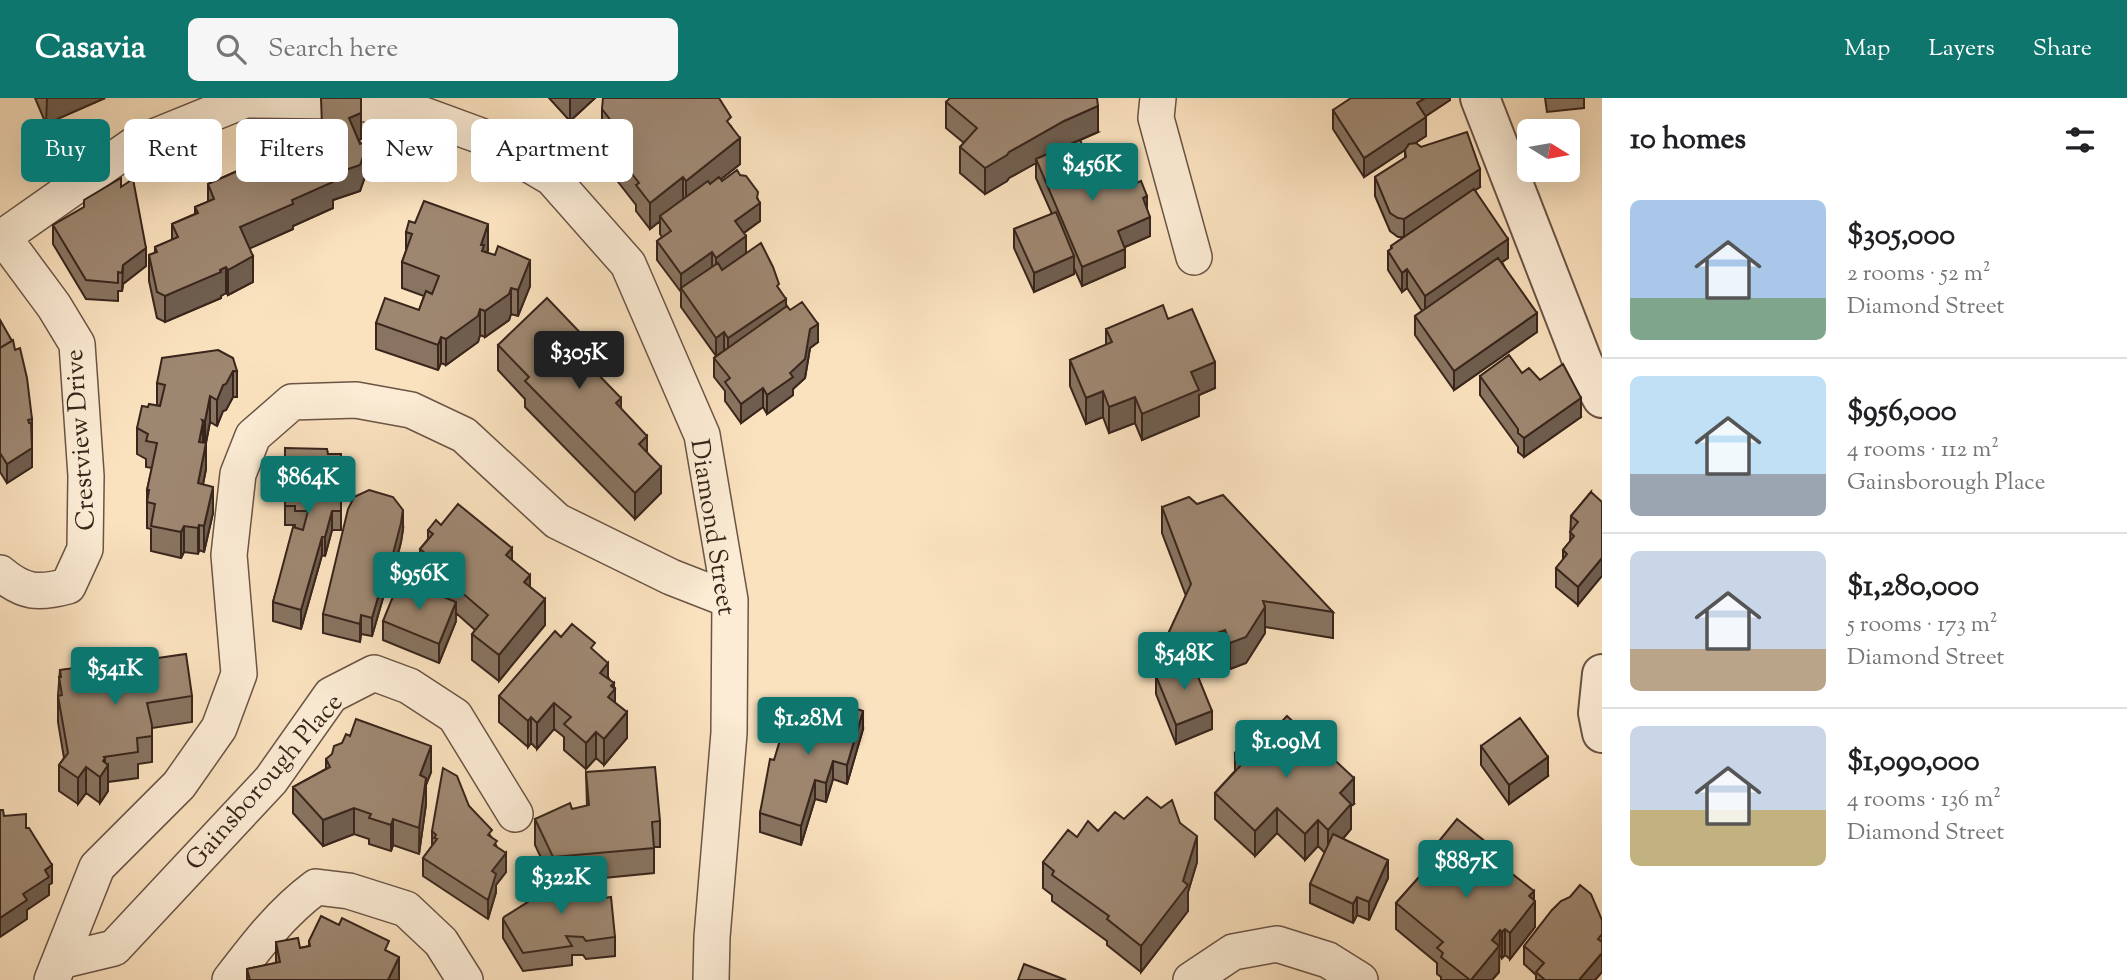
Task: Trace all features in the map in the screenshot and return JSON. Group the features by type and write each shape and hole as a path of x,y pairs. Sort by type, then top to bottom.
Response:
{"street":[{"path":"1158,98 1156,118 1194,257"},
{"path":"1480,98 1583,363 1602,398"},
{"name":"Diamond Street","path":"2,237 134,145 245,100 343,101 410,110 481,136 551,178 628,264 702,435 730,600 729,733 712,937 711,980"},
{"name":"Crestview Drive","path":"0,573 17,586 46,592 68,586 85,549 86,476 77,344 54,306 2,237"},
{"path":"56,971 97,867 179,785 219,727 239,674 229,555 238,474 253,436 292,402 356,400 411,410 464,435 558,521 671,577 730,600"},
{"name":"Gainsborough Place","path":"56,971 114,948 271,780 331,695 374,673 409,686 455,716 515,814"},
{"path":"1602,674 1598,713 1602,733"},
{"path":"230,980 268,931 294,904 316,887 349,891 406,909 441,942 465,980"},
{"path":"1191,980 1233,952 1278,944 1328,960 1360,980"}],"building":[{"path":"321,98 361,98 361,113 349,118 360,144 362,143 360,165 348,169 348,119 322,119"},
{"path":"603,98 719,98 731,117 727,121 740,138 686,181 683,177 650,203 636,185 639,183 633,175 633,119 610,119 602,109"},
{"path":"950,98 1097,98 1098,106 1064,121 985,168 960,147 977,128 946,102"},
{"path":"1351,98 1425,98 1417,103 1426,117 1364,158 1333,110"},
{"path":"1467,132 1480,169 1404,219 1390,213 1375,177 1406,157 1405,150 1409,144 1416,143 1421,147"},
{"path":"1080,140 1100,186 1132,172 1137,183 1141,181 1147,196 1143,198 1150,217 1118,231 1125,249 1082,267 1036,159"},
{"path":"737,170 740,175 746,176 758,192 760,203 735,221 746,236 716,258 712,252 681,274 657,241 671,231 660,216 708,181 710,184 719,177 722,181"},
{"path":"236,172 236,182 333,182 292,200 293,204 240,227 253,256 228,270 226,267 220,270 221,272 165,296 157,292 149,255 157,252 155,247 178,237 172,224 198,213 195,207 214,199 208,184 222,182 222,178"},
{"path":"121,178 121,187 134,182 146,248 123,265 122,273 118,272 118,283 86,280 53,225 84,207 84,200"},
{"path":"1474,189 1508,239 1425,296 1407,269 1402,273 1388,251 1391,246"},
{"path":"424,201 488,224 481,245 484,245 482,251 495,255 498,246 530,260 518,290 511,288 509,294 485,311 480,309 478,316 446,339 441,337 438,345 376,323 385,298 419,310 426,291 432,294 439,276 402,262 412,234 406,232 409,221 415,223"},
{"path":"1056,212 1074,256 1034,273 1014,229"},
{"path":"761,243 773,267 779,284 777,286 786,299 728,338 724,332 716,338 681,288 718,263 722,270"},
{"path":"1498,258 1537,313 1454,371 1415,316"},
{"path":"547,298 592,345 596,354 590,366 621,398 616,403 647,436 639,444 661,467 635,493 525,381 529,377 498,345"},
{"path":"802,302 818,324 810,329 805,359 790,373 793,377 767,395 763,388 741,404 725,382 730,378 714,358 787,306 790,310"},
{"path":"1163,305 1168,319 1192,309 1215,362 1191,372 1199,390 1142,414 1135,397 1109,407 1103,391 1086,398 1070,360 1112,342 1106,329"},
{"path":"0,320 12,341 0,348"},
{"path":"13,340 15,350 20,348 27,378 32,448 7,464 0,453 0,348"},
{"path":"218,350 233,358 237,371 233,371 223,385 217,400 210,396 205,421 202,420 199,442 206,443 198,483 213,487 204,526 184,526 181,532 151,526 155,504 147,502 147,490 157,443 146,441 148,434 137,428 142,406 160,406 165,385 157,383 162,358"},
{"path":"1509,355 1522,373 1529,368 1540,380 1563,364 1581,398 1524,438 1480,376"},
{"path":"285,448 327,449 328,454 341,454 341,511 332,511 301,610 273,602 293,527 303,530 308,511 295,511 295,506 285,506"},
{"path":"369,490 393,497 403,510 388,573 385,573 372,618 361,615 360,624 323,614 348,509 354,497"},
{"path":"1591,492 1602,502 1602,558 1578,587 1556,568 1567,554 1563,550 1574,536 1570,532 1578,522 1571,516"},
{"path":"1223,495 1333,612 1263,601 1265,607 1246,637 1230,643 1225,630 1173,649 1163,645 1191,584 1162,507 1189,497 1197,504"},
{"path":"458,504 512,548 506,555 530,575 524,582 545,599 499,655 472,634 488,615 445,578 449,573 420,549 433,534 428,530 436,520 441,525"},
{"path":"400,579 456,602 439,644 383,621"},
{"path":"572,624 595,643 591,648 608,663 600,673 614,683 611,686 615,689 608,697 627,712 604,739 596,732 586,743 564,724 571,717 554,703 537,723 531,717 528,721 499,696 555,631 561,637"},
{"path":"186,654 192,696 147,703 152,736 137,738 138,752 104,757 103,761 108,765 100,777 86,767 78,778 59,765 68,753 58,696 62,695 60,670 115,662 117,665 128,662 133,667 141,658 144,660"},
{"path":"1190,657 1212,711 1176,725 1156,676 1168,671 1166,667"},
{"path":"825,699 863,711 847,765 833,761 826,783 815,780 801,826 760,813 770,759 774,760 789,710 800,713 802,704 821,710"},
{"path":"1287,716 1354,778 1340,793 1351,804 1328,830 1318,820 1305,834 1277,808 1255,831 1215,793 1244,762 1235,753 1264,722 1273,731"},
{"path":"1520,718 1548,757 1509,785 1481,746"},
{"path":"356,719 431,746 420,775 426,778 419,828 393,819 391,825 369,818 371,814 354,808 323,820 293,787 330,767 326,759 332,754 334,746 342,743 346,734 350,736"},
{"path":"655,767 660,821 652,822 654,848 553,857 535,819 570,803 572,809 589,805 586,772"},
{"path":"443,768 457,776 469,806 492,830 488,835 497,841 494,845 506,853 492,871 496,874 488,900 423,858 437,839 432,831"},
{"path":"1147,797 1161,808 1172,800 1180,823 1197,836 1183,881 1188,885 1141,946 1107,919 1109,916 1052,875 1054,871 1043,862 1068,830 1077,837 1088,821 1098,831 1115,812 1124,819"},
{"path":"0,810 3,810 4,816 26,814 26,828 29,828 52,865 45,870 49,877 23,894 27,900 0,918"},
{"path":"1457,819 1487,843 1477,855 1488,863 1492,858 1534,891 1529,896 1535,901 1510,933 1505,929 1502,932 1500,930 1492,940 1499,946 1471,980 1441,957 1443,953 1437,948 1443,942 1396,903 1428,867 1422,862"},
{"path":"1333,834 1388,860 1369,902 1357,897 1353,904 1310,884"},
{"path":"594,880 597,899 611,897 615,937 586,941 583,937 566,936 572,946 523,953 503,919 528,902 526,887"},
{"path":"1580,885 1591,894 1602,920 1602,934 1598,939 1602,942 1602,953 1579,980 1545,980 1536,972 1544,963 1524,946 1552,910 1570,897"},
{"path":"321,916 339,925 342,918 389,941 385,950 399,957 388,980 250,980 247,969 280,962 276,942 298,938 300,948 310,946 309,941"},
{"path":"1024,964 1066,980 1018,980"}]}
